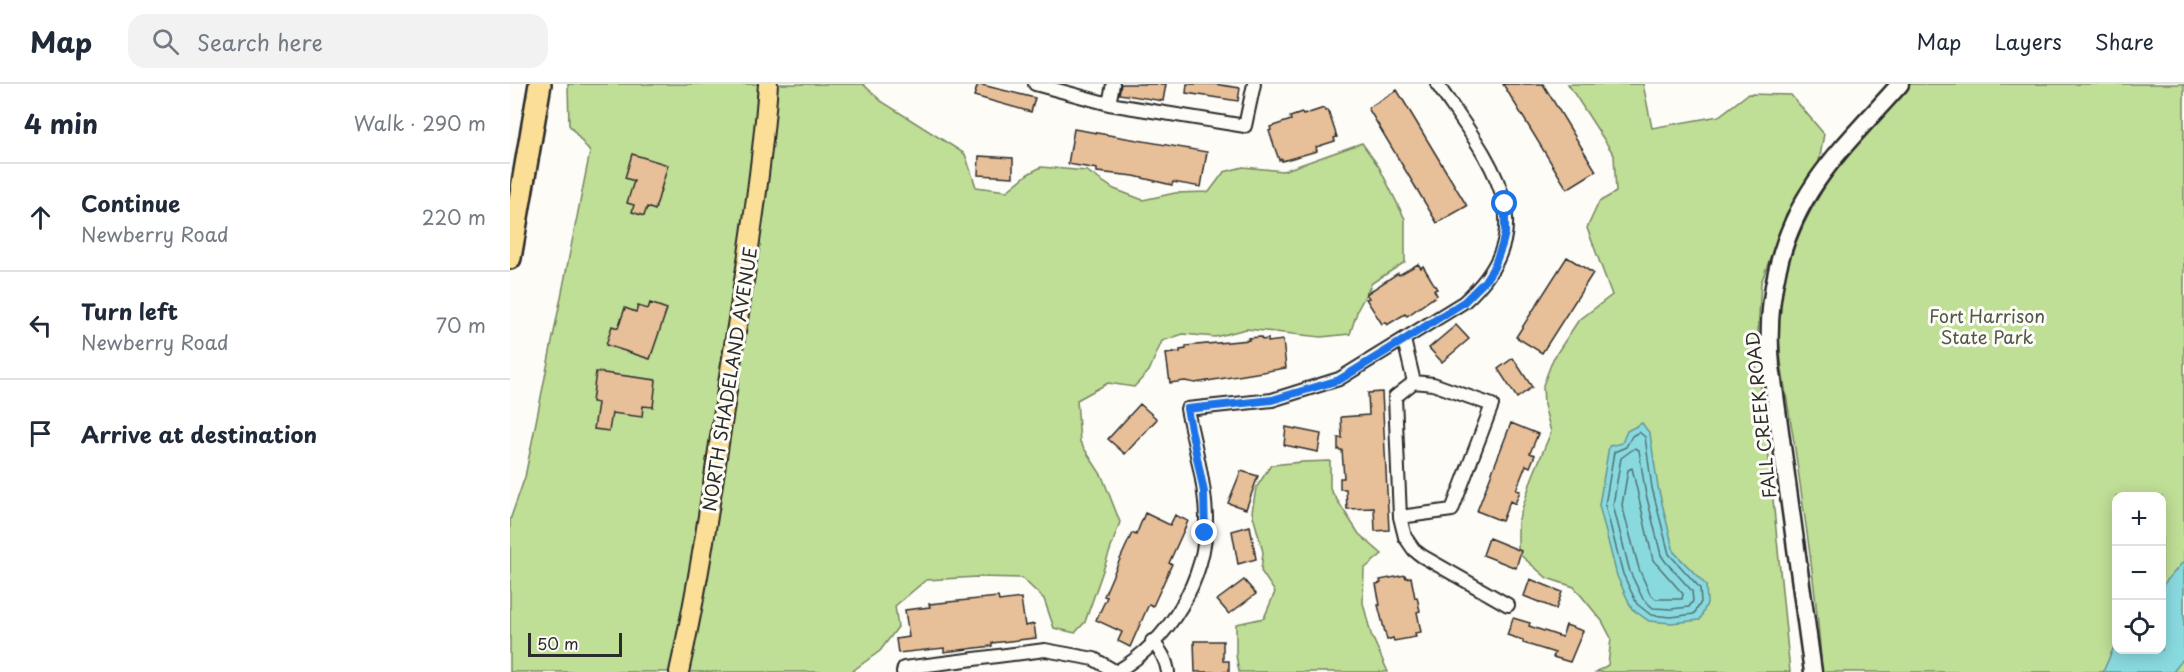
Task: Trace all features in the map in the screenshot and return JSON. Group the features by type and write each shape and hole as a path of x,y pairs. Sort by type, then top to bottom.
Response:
{"highway":[{"path":"510,258 540,84"}],"main road":[{"name":"NORTH SHADELAND AVENUE","path":"679,672 704,543 745,274 764,134 768,84"},
{"name":"FALL CREEK ROAD","path":"1813,672 1771,366 1769,331 1771,301 1783,250 1796,216 1810,191 1831,162 1900,84"}],"street":[{"path":"1035,84 1109,104 1245,126 1254,84"},
{"path":"1109,104 1113,84"},
{"path":"903,672 904,668 1046,650 1094,659 1116,672 1136,660 1172,620 1185,600 1195,579 1203,551 1205,504 1187,409 1272,400 1339,380 1464,302 1477,290 1494,267 1505,233 1505,204 1495,171 1437,84"},
{"path":"1404,340 1414,382"},
{"path":"1400,517 1452,510 1492,405 1433,384 1414,382 1395,397 1400,517 1405,537 1417,553 1508,605"},
{"path":"1152,641 1166,661 1168,672"}],"green space":[{"path":"568,84 863,84 881,101 965,154 976,187 1007,191 1041,167 1087,171 1114,189 1143,200 1175,193 1209,192 1224,172 1243,167 1283,171 1362,143 1379,167 1405,219 1405,262 1372,283 1358,309 1350,334 1321,337 1246,329 1215,337 1183,334 1162,341 1149,371 1134,387 1108,383 1077,400 1080,442 1102,476 1120,522 1085,622 1075,633 1054,628 1044,599 1022,578 977,577 926,580 895,606 898,627 880,651 851,672 510,672 510,520 525,477 590,152 569,125"},
{"path":"1568,84 1643,84 1652,128 1719,116 1748,94 1791,95 1824,134 1818,167 1786,214 1761,283 1756,365 1763,397 1790,672 1596,672 1608,665 1611,638 1602,621 1574,587 1547,578 1518,553 1518,522 1532,478 1551,432 1544,405 1543,385 1553,359 1578,321 1612,295 1587,228 1599,202 1616,192 1614,155"},
{"name":"Fort Harrison State Park","path":"1910,84 2184,84 2184,672 1822,672 1810,557 1780,355 1780,303 1786,272 1796,242 1810,212 1827,183 1867,130"},
{"path":"1330,461 1330,489 1359,534 1382,554 1364,569 1363,603 1371,634 1388,672 1239,672 1236,655 1236,624 1264,618 1275,592 1261,571 1263,552 1252,512 1256,488 1271,465"}],"water":[{"path":"1642,423 1650,434 1658,487 1674,552 1706,585 1707,603 1700,620 1671,623 1649,621 1632,609 1617,576 1599,505 1609,446 1622,443 1627,431"},
{"path":"2184,561 2184,658 2173,672 2103,672 2112,651 2112,654 2166,654 2166,581"}],"building":[{"path":"978,84 1035,98 1031,112 974,96"},
{"path":"1121,84 1166,84 1163,101 1119,94"},
{"path":"1187,84 1214,84 1240,88 1238,101 1186,93"},
{"path":"1503,84 1543,84 1596,171 1567,189"},
{"path":"1397,90 1467,206 1437,223 1368,108"},
{"path":"1324,108 1325,111 1328,110 1337,137 1334,138 1335,141 1316,147 1317,151 1279,160 1269,131 1270,127 1291,120 1290,117"},
{"path":"1074,129 1207,152 1201,187 1173,182 1172,185 1134,176 1097,172 1097,169 1068,164"},
{"path":"632,154 668,165 655,210 647,207 644,216 632,212 634,205 627,203 634,181 625,178"},
{"path":"979,156 1013,158 1013,177 978,175"},
{"path":"1567,257 1593,273 1542,353 1516,337"},
{"path":"1418,264 1421,268 1423,266 1437,289 1434,290 1437,295 1407,316 1405,314 1387,325 1385,322 1382,324 1366,299 1369,298 1366,294 1398,273 1399,275"},
{"path":"650,303 667,309 650,359 606,345 612,326 618,328 625,308 636,312 638,306 648,309"},
{"path":"1456,325 1469,339 1442,362 1429,348"},
{"path":"1261,337 1262,340 1268,339 1268,342 1283,340 1286,368 1195,383 1185,381 1170,383 1166,354 1180,352 1186,349 1186,346"},
{"path":"1513,358 1532,387 1517,398 1498,369"},
{"path":"596,372 656,380 653,407 643,406 642,417 612,413 609,431 594,429 598,403 592,402"},
{"path":"1382,392 1389,530 1375,531 1374,508 1347,509 1346,489 1340,489 1340,478 1344,478 1342,450 1338,450 1338,438 1342,438 1341,417 1369,415 1368,393"},
{"path":"1140,404 1157,419 1125,454 1108,439"},
{"path":"1511,423 1538,434 1530,453 1535,455 1530,467 1526,465 1516,490 1520,491 1515,504 1510,501 1502,521 1477,511"},
{"path":"1286,427 1321,434 1318,452 1284,445"},
{"path":"1241,471 1258,476 1246,509 1228,503"},
{"path":"1145,513 1170,525 1175,515 1188,521 1153,606 1149,604 1130,647 1118,641 1122,632 1096,620 1132,533 1136,535"},
{"path":"1250,526 1256,559 1238,564 1232,531"},
{"path":"1489,538 1521,551 1516,568 1483,555"},
{"path":"1405,575 1406,578 1411,577 1415,598 1417,597 1421,632 1415,633 1416,637 1387,640 1378,605 1380,605 1376,584 1381,583 1380,580"},
{"path":"1530,579 1562,592 1556,609 1524,596"},
{"path":"1244,580 1256,594 1229,614 1217,600"},
{"path":"998,597 999,601 1021,598 1025,626 1034,624 1036,638 944,652 944,648 898,653 896,639 909,637 905,610 930,607 929,604"},
{"path":"1513,618 1562,637 1566,625 1583,631 1570,662 1553,657 1555,653 1523,643 1523,640 1507,635"},
{"path":"1194,641 1223,641 1223,661 1229,661 1229,672 1195,672"}],"route":[{"path":"1205,533 1204,492 1187,409 1272,400 1339,380 1464,302 1485,281 1497,261 1505,233 1505,204"}]}
